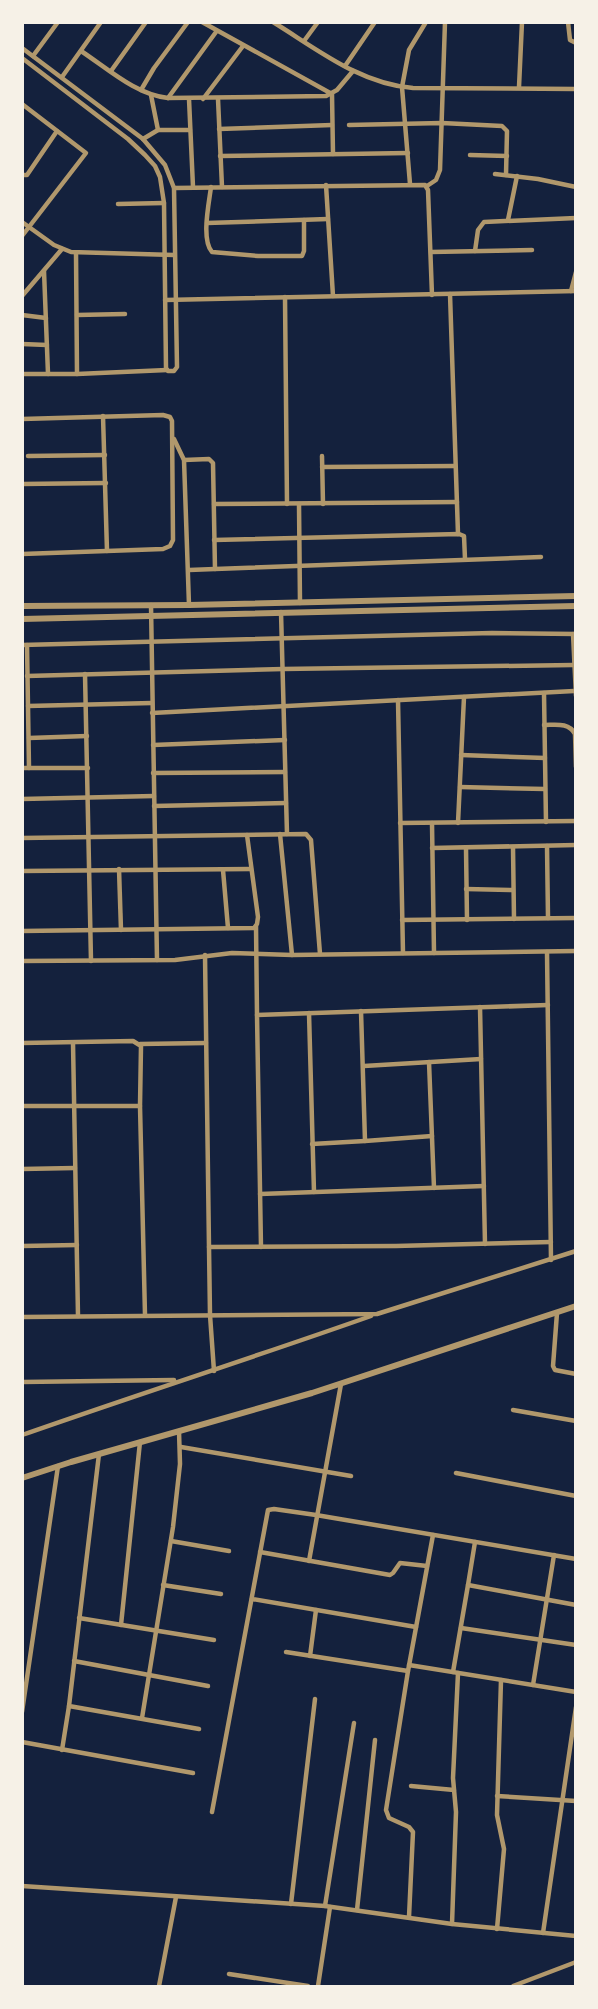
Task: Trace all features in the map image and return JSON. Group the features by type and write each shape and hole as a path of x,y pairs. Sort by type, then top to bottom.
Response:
{"street":[{"path":"33,56 58,22"},
{"path":"62,77 101,22"},
{"path":"111,70 146,22"},
{"path":"141,90 154,68 188,22"},
{"path":"202,22 216,32 332,94"},
{"path":"273,22 370,80 402,87 576,89"},
{"path":"304,41 318,22"},
{"path":"345,66 375,22"},
{"path":"410,184 402,87 409,51 426,22"},
{"path":"174,188 326,184 421,184 427,186 434,183 439,175 445,22"},
{"path":"519,87 522,22"},
{"path":"568,22 570,40 576,44"},
{"path":"168,98 216,32"},
{"path":"202,99 243,46"},
{"path":"22,48 143,139 165,165 174,188 177,368 172,371 22,374"},
{"path":"81,51 141,90 151,95 168,98 318,97 332,94 341,87 353,71"},
{"path":"22,58 128,139 155,166 160,177 164,203 166,370"},
{"path":"332,94 333,154"},
{"path":"151,95 158,130"},
{"path":"189,99 193,188"},
{"path":"218,99 222,187"},
{"path":"22,104 86,153 22,236"},
{"path":"350,125 442,123 504,127 507,131 506,175"},
{"path":"219,129 332,125"},
{"path":"143,139 158,130 190,130"},
{"path":"22,174 27,176 57,131"},
{"path":"220,156 408,153"},
{"path":"471,155 507,156"},
{"path":"495,174 576,187"},
{"path":"508,220 517,177"},
{"path":"326,184 333,296"},
{"path":"427,186 432,295"},
{"path":"211,187 207,224 208,247 212,252 299,257 304,251 304,220"},
{"path":"118,204 164,203"},
{"path":"475,251 482,223 576,218"},
{"path":"207,224 328,219"},
{"path":"22,222 62,249 76,253 174,255"},
{"path":"22,296 62,249"},
{"path":"431,252 532,250"},
{"path":"76,253 77,374"},
{"path":"44,271 48,374"},
{"path":"165,300 574,291 576,272"},
{"path":"450,294 458,534"},
{"path":"285,297 287,504"},
{"path":"77,315 125,314"},
{"path":"22,315 46,318"},
{"path":"22,344 47,345"},
{"path":"103,416 107,551"},
{"path":"22,419 167,416 172,421 173,540 171,546 163,549 22,554"},
{"path":"172,437 184,460 189,605"},
{"path":"28,456 105,455"},
{"path":"322,456 323,504"},
{"path":"184,460 209,459 213,461 215,570"},
{"path":"322,467 455,466"},
{"path":"22,484 106,483"},
{"path":"214,504 457,502"},
{"path":"299,504 300,603"},
{"path":"214,540 458,534 464,536 465,559"},
{"path":"189,570 541,557"},
{"path":"22,606 300,603 576,596"},
{"path":"151,605 157,960"},
{"path":"22,619 576,606"},
{"path":"281,612 287,834"},
{"path":"88,768 26,768 28,706 25,645 492,633 574,634 575,693 152,713"},
{"path":"27,676 283,669 573,665"},
{"path":"85,674 91,961"},
{"path":"544,693 546,822"},
{"path":"458,823 464,697"},
{"path":"398,700 403,953"},
{"path":"28,706 152,703"},
{"path":"544,725 566,725 573,729 576,767"},
{"path":"28,738 87,736"},
{"path":"153,745 285,740"},
{"path":"461,755 545,758"},
{"path":"153,773 285,772"},
{"path":"460,787 545,789"},
{"path":"22,800 154,796"},
{"path":"154,806 286,803"},
{"path":"400,824 576,821"},
{"path":"432,823 434,953"},
{"path":"279,834 292,955"},
{"path":"22,838 306,834 310,840 320,954"},
{"path":"247,835 258,917 255,926 255,954 261,1247"},
{"path":"432,848 576,845"},
{"path":"547,846 548,918"},
{"path":"513,847 514,919"},
{"path":"466,848 467,920"},
{"path":"119,869 121,930"},
{"path":"22,871 251,869"},
{"path":"223,870 228,928"},
{"path":"466,890 513,890"},
{"path":"402,920 576,918"},
{"path":"22,931 251,928 255,926"},
{"path":"547,951 551,1260"},
{"path":"22,961 174,960 255,954 576,951"},
{"path":"205,956 210,1315 214,1371"},
{"path":"256,1015 548,1005"},
{"path":"480,1008 485,1244"},
{"path":"361,1011 365,1141"},
{"path":"309,1013 314,1192"},
{"path":"22,1043 133,1041 140,1044 206,1044"},
{"path":"73,1043 78,1316"},
{"path":"140,1044 145,1315"},
{"path":"364,1066 481,1059"},
{"path":"429,1062 434,1188"},
{"path":"22,1106 140,1106"},
{"path":"312,1144 432,1136"},
{"path":"22,1169 75,1168"},
{"path":"260,1194 484,1186"},
{"path":"209,1247 551,1242"},
{"path":"22,1246 76,1245"},
{"path":"22,1435 377,1314 576,1251"},
{"path":"22,1478 341,1383 576,1306"},
{"path":"557,1312 553,1366 555,1370 576,1374"},
{"path":"22,1317 377,1314"},
{"path":"22,1383 180,1380"},
{"path":"309,1561 341,1383"},
{"path":"513,1410 576,1421"},
{"path":"142,1718 171,1541 181,1447 179,1431"},
{"path":"121,1625 140,1442"},
{"path":"181,1447 351,1476"},
{"path":"62,1750 99,1454"},
{"path":"22,1712 58,1466"},
{"path":"456,1473 576,1496"},
{"path":"212,1812 268,1510 316,1515 576,1558"},
{"path":"409,1917 413,1832 409,1827 389,1818 386,1810 432,1535"},
{"path":"171,1541 229,1551"},
{"path":"452,1924 456,1823 454,1790 456,1673 475,1542"},
{"path":"260,1552 390,1575 400,1563 426,1566"},
{"path":"534,1685 554,1555"},
{"path":"163,1585 221,1594"},
{"path":"468,1585 576,1605"},
{"path":"252,1599 416,1628"},
{"path":"310,1656 316,1610"},
{"path":"79,1618 214,1640"},
{"path":"461,1628 576,1645"},
{"path":"286,1652 456,1673 576,1692"},
{"path":"74,1661 208,1686"},
{"path":"497,1929 504,1849 497,1815 501,1680"},
{"path":"291,1904 315,1699"},
{"path":"69,1707 199,1729"},
{"path":"543,1933 576,1707"},
{"path":"318,1986 354,1723"},
{"path":"357,1910 375,1740"},
{"path":"22,1742 194,1773"},
{"path":"411,1786 454,1790"},
{"path":"497,1796 576,1801"},
{"path":"22,1886 328,1907 452,1924 576,1936"},
{"path":"159,1986 176,1897"},
{"path":"513,1986 576,1962"},
{"path":"229,1974 308,1986"}]}
